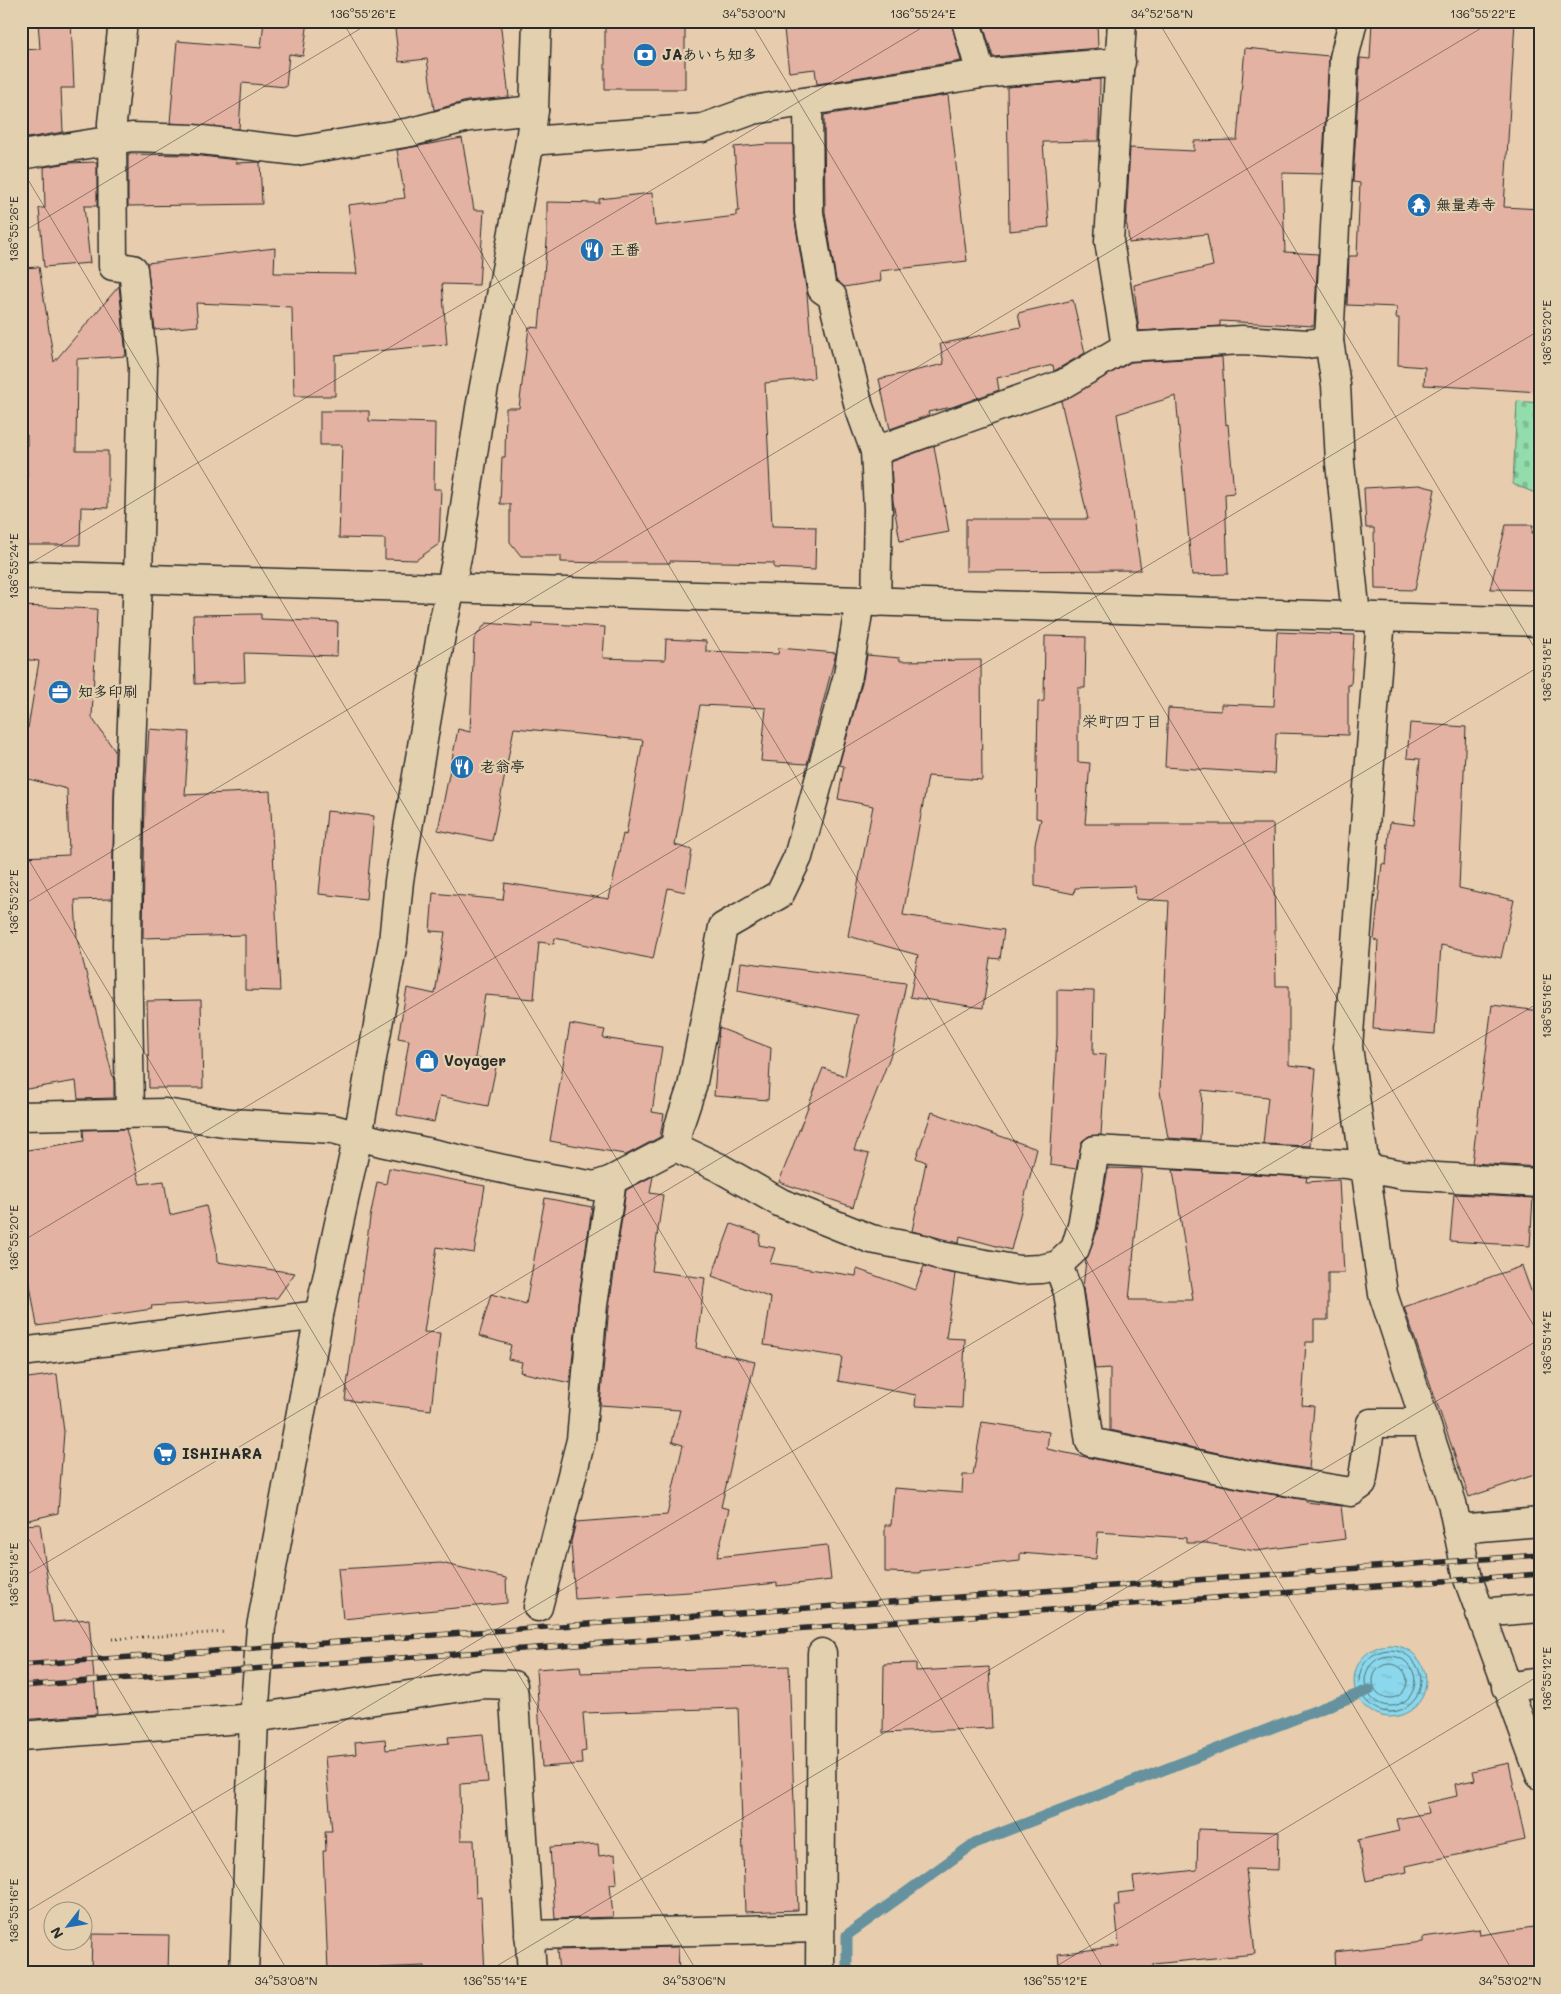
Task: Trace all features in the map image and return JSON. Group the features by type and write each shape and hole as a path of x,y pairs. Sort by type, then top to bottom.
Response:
{"street":[{"path":"123,21 112,140 113,266 133,269 142,368 138,578 129,796 127,945 130,1112"},
{"path":"244,1973 254,1718 262,1627 319,1315 358,1136 393,942 399,881 442,629 451,589 480,408 530,141 534,110 537,21"},
{"path":"966,21 981,74"},
{"path":"1122,21 1109,241 1126,347"},
{"path":"1353,21 1344,58 1329,341 1336,386 1340,463 1368,617 1348,1047 1383,1294 1452,1503 1468,1579 1540,1775"},
{"path":"530,141 703,128 753,110 981,74 1121,62"},
{"path":"675,1147 678,1129 692,1087 723,926 780,894 798,858 868,602 878,510 874,451 858,407 832,296 822,289 808,213 808,102"},
{"path":"21,155 132,137 193,139 297,151 412,132 469,117 534,110"},
{"path":"874,451 1063,384 1126,347 1242,340 1307,344 1329,341"},
{"path":"21,575 1540,622"},
{"path":"21,1116 130,1112 165,1113 230,1123 333,1129 516,1172 595,1186 612,1180 675,1147"},
{"path":"675,1147 718,1167 780,1203 871,1239 924,1249 941,1256 1019,1270 1041,1269 1058,1264 1075,1249 1082,1226 1095,1150 1347,1164 1403,1176 1540,1183"},
{"path":"538,1607 581,1440 594,1305 612,1180"},
{"path":"1058,1264 1068,1292 1090,1442 1248,1475 1351,1492 1362,1484 1371,1423 1425,1423"},
{"path":"21,1352 319,1315"},
{"path":"1457,1529 1540,1522"},
{"path":"1480,1613 1540,1608"},
{"path":"820,1973 822,1653"},
{"path":"1506,1686 1540,1682"},
{"path":"21,1736 254,1718 483,1684 513,1685 532,1973"},
{"path":"529,1935 819,1928"}],"path":[{"path":"112,1639 233,1632"}],"green space":[{"path":"1517,401 1540,403 1540,495 1513,484"}],"water":[{"path":"1390,1645 1410,1651 1420,1661 1426,1681 1420,1701 1410,1711 1390,1717 1370,1711 1360,1701 1354,1681 1360,1661 1370,1651"}],"building":[{"path":"38,21 71,21 74,88 61,88 63,132 21,139 21,50 40,49"},
{"path":"264,21 308,21 303,56 289,54 286,87 242,83 239,129 170,123 177,41 261,48"},
{"path":"394,21 500,21 509,97 467,101 434,110 427,59 399,62"},
{"name":"JAあいち知多","path":"605,21 685,21 685,89 605,89"},
{"path":"783,21 951,21 961,61 817,84 815,69 789,72"},
{"path":"982,21 1097,21 1098,48 993,57"},
{"name":"無量寿寺","path":"1372,21 1515,21 1504,207 1540,209 1540,392 1424,385 1425,367 1398,365 1399,318 1396,318 1397,307 1347,305 1349,256 1357,256 1360,183 1353,182 1360,58 1370,59"},
{"path":"1245,48 1329,56 1322,174 1282,173 1285,252 1318,254 1314,326 1220,321 1220,326 1139,331 1134,285 1213,266 1207,234 1129,243 1126,225 1130,148 1194,151 1194,141 1237,140"},
{"path":"1100,79 1099,141 1043,142 1049,227 1009,231 1007,87"},
{"path":"948,95 967,261 880,271 881,281 844,287 836,280 825,212 824,115"},
{"path":"462,138 474,210 484,210 479,285 442,284 447,344 335,355 335,396 294,396 292,307 196,303 198,326 155,330 147,263 275,248 274,273 357,274 348,205 405,198 397,150"},
{"path":"793,144 794,215 807,294 814,378 765,383 772,526 816,527 815,570 774,568 774,563 670,561 670,563 561,562 561,556 521,556 510,542 510,504 500,504 502,457 505,457 506,408 519,408 529,327 539,328 547,242 547,202 599,203 599,199 652,193 655,226 736,216 736,211 739,211 734,147"},
{"path":"128,154 192,155 237,160 236,163 260,162 262,204 128,206"},
{"path":"97,162 97,206 84,206 90,263 44,267 39,208 45,208 44,167 69,163"},
{"path":"39,267 54,362 119,286 126,356 77,359 76,451 108,451 108,508 81,507 80,545 27,545 27,435 23,434 21,268"},
{"path":"1073,300 1085,353 1054,371 1053,365 997,378 999,390 952,407 928,412 929,415 890,429 879,379 944,364 940,344 1021,327 1018,313"},
{"path":"1222,357 1226,425 1228,424 1234,493 1225,494 1228,574 1192,575 1176,396 1117,414 1141,570 966,571 966,519 1088,519 1061,401 1131,362"},
{"path":"320,411 369,411 369,421 435,423 434,489 441,489 439,544 416,560 385,559 385,539 339,538 342,445 320,445"},
{"path":"934,446 949,532 900,541 893,501 891,462"},
{"path":"1419,485 1435,489 1415,590 1375,589 1374,528 1366,528 1364,488"},
{"path":"1506,525 1533,525 1532,533 1540,533 1540,590 1490,589"},
{"path":"21,606 97,609 92,718 115,751 112,899 75,900 77,938 114,1081 114,1098 78,1099 76,1081 21,1090 21,857 69,855 67,789 21,777 21,726 28,728 39,661 21,659"},
{"path":"261,614 261,619 338,622 337,656 244,653 245,682 195,684 193,615"},
{"path":"486,623 533,627 533,623 605,627 603,658 665,660 666,639 706,641 706,651 778,654 779,648 836,653 807,764 761,761 766,708 700,705 675,845 692,850 685,892 668,888 653,959 555,938 554,944 539,942 534,999 485,995 475,1058 497,1062 488,1106 440,1096 434,1122 397,1115 409,1040 398,1038 407,988 435,994 445,932 430,931 433,893 503,900 505,883 609,899 623,834 626,835 643,740 514,728 492,841 438,830 458,729 470,732 474,639"},
{"path":"1277,632 1354,635 1351,685 1348,685 1348,735 1276,733 1274,774 1165,767 1168,708 1221,711 1221,704 1274,706"},
{"path":"1045,636 1086,637 1085,688 1078,688 1078,762 1090,763 1085,824 1273,824 1276,986 1289,986 1289,1065 1316,1068 1310,1146 1263,1144 1268,1097 1202,1090 1200,1140 1168,1138 1160,1091 1169,901 1136,899 1135,886 1075,888 1074,894 1035,886 1035,844 1041,819 1036,818 1038,702 1044,701"},
{"path":"867,655 900,658 900,661 981,660 982,780 928,776 903,915 1004,930 1000,959 990,958 983,1008 910,997 918,955 848,936 873,806 838,799 844,766 839,765 863,679"},
{"path":"1410,723 1466,727 1459,888 1514,900 1501,958 1441,945 1435,1034 1373,1029 1378,941 1374,940 1382,864 1386,865 1390,822 1414,825 1420,759 1407,758"},
{"path":"149,729 189,732 185,795 270,791 280,991 245,990 245,935 143,938 145,796"},
{"path":"327,811 374,816 366,899 319,894"},
{"path":"741,962 906,983 893,1049 854,1150 869,1154 853,1207 779,1182 823,1068 845,1076 858,1015 738,991"},
{"path":"1057,990 1094,991 1093,1054 1106,1055 1101,1135 1089,1136 1082,1141 1076,1169 1050,1165 1057,1036"},
{"path":"201,1000 203,1088 149,1088 147,1001"},
{"path":"1492,1005 1540,1011 1540,1167 1472,1163"},
{"path":"570,1024 605,1030 603,1038 662,1047 652,1112 664,1114 660,1137 624,1156 624,1154 550,1141"},
{"path":"719,1028 771,1048 768,1100 714,1096"},
{"path":"932,1112 1037,1149 1011,1250 960,1236 959,1243 912,1231 926,1162 916,1158"},
{"path":"126,1129 140,1184 164,1181 170,1215 206,1206 216,1246 217,1262 295,1273 277,1298 151,1306 152,1309 37,1326 21,1232 21,1151 84,1141 83,1130"},
{"path":"389,1168 485,1186 474,1253 437,1247 424,1332 440,1333 431,1410 345,1400 370,1218 377,1182 386,1184"},
{"path":"1108,1168 1142,1169 1129,1300 1193,1300 1173,1170 1307,1177 1306,1182 1339,1180 1344,1273 1328,1273 1328,1320 1314,1320 1314,1342 1306,1342 1302,1405 1314,1406 1309,1469 1251,1460 1110,1430 1110,1368 1095,1369 1083,1288 1086,1260 1097,1231"},
{"path":"653,1176 650,1193 663,1195 652,1271 705,1278 696,1348 755,1362 721,1507 729,1509 717,1557 827,1545 831,1580 777,1586 777,1583 689,1592 575,1599 571,1542 576,1522 667,1515 683,1445 672,1442 680,1410 600,1405 609,1307 626,1190"},
{"path":"1454,1194 1533,1198 1530,1246 1450,1241"},
{"path":"545,1198 592,1207 578,1303 570,1383 520,1372 522,1362 508,1359 511,1345 479,1336 491,1294 526,1304"},
{"path":"731,1224 760,1234 759,1245 775,1248 770,1263 856,1276 857,1269 915,1290 924,1266 955,1274 946,1338 965,1339 962,1408 915,1406 916,1395 838,1381 842,1357 764,1345 771,1298 712,1276"},
{"path":"1522,1266 1540,1316 1540,1473 1469,1497 1404,1307"},
{"path":"57,1374 64,1432 58,1513 21,1522 21,1379"},
{"path":"982,1422 1049,1432 1047,1449 1245,1490 1306,1500 1306,1502 1341,1506 1345,1539 1256,1551 1206,1543 1186,1543 1186,1538 1098,1532 1096,1559 1020,1553 1020,1561 920,1571 920,1573 885,1572 885,1525 891,1525 894,1488 962,1493 963,1475 973,1475"},
{"path":"40,1524 53,1622 89,1619 97,1714 21,1720 21,1525"},
{"path":"441,1563 506,1578 507,1603 343,1619 338,1569"},
{"path":"916,1663 916,1671 989,1667 992,1728 883,1733 884,1664"},
{"path":"580,1666 581,1673 789,1666 798,1910 745,1912 738,1708 583,1713 586,1751 581,1752 582,1764 542,1767 536,1669"},
{"path":"483,1734 488,1782 460,1784 461,1840 474,1840 476,1897 481,1896 485,1973 425,1973 425,1966 328,1970 323,1851 326,1851 325,1831 332,1831 325,1757 356,1754 355,1742 385,1739 386,1750 449,1743 448,1737"},
{"path":"1509,1763 1525,1840 1406,1866 1407,1872 1366,1881 1358,1840 1399,1831 1396,1819 1428,1813 1426,1803 1457,1796 1455,1784 1475,1780 1473,1771"},
{"path":"1198,1829 1279,1832 1278,1870 1246,1869 1255,1954 1153,1964 1154,1973 1060,1973 1058,1954 1119,1946 1115,1906 1119,1906 1118,1893 1135,1891 1133,1877 1197,1870"},
{"path":"598,1844 599,1856 615,1854 617,1883 610,1884 613,1917 555,1919 550,1847"},
{"path":"1540,1926 1540,1973 1335,1973 1334,1952 1423,1942 1423,1937 1479,1929 1480,1935"},
{"path":"92,1934 169,1935 168,1973 91,1973"},
{"path":"678,1947 679,1973 559,1973 557,1950"}],"waterway":[{"path":"847,1973 847,1935 975,1843 1369,1690"}],"railway":[{"path":"21,1665 1540,1555"},
{"path":"21,1686 1540,1574"}],"place":[{"name":"JAあいち知多","path":"645,55"},
{"name":"無量寿寺","path":"1419,205"},
{"name":"王番","path":"592,250"},
{"name":"知多印刷","path":"60,692"},
{"name":"老翁亭","path":"462,767"},
{"name":"Voyager","path":"427,1061"},
{"name":"ISHIHARA","path":"165,1454"}],"district":[{"name":"栄町四丁目","path":"1122,721"}]}
